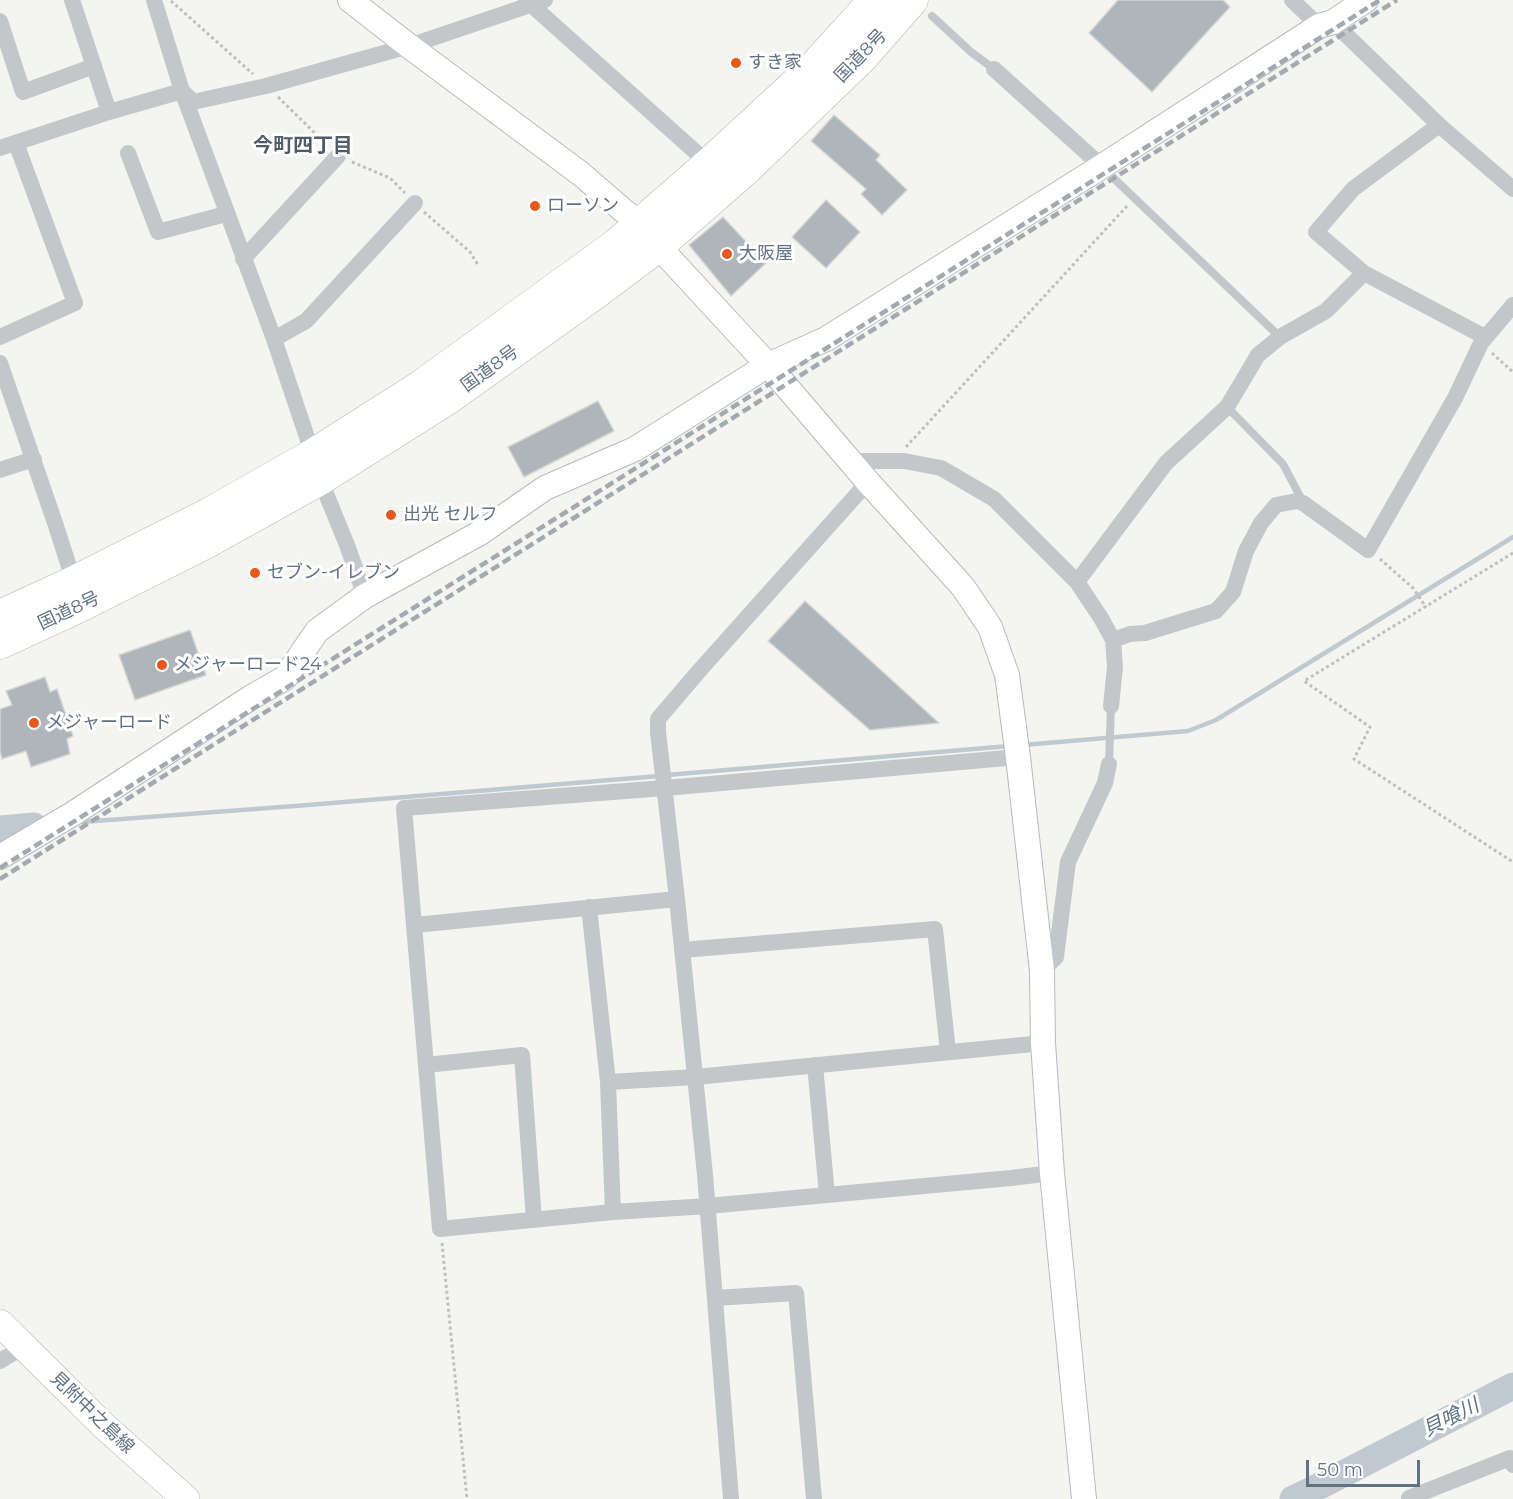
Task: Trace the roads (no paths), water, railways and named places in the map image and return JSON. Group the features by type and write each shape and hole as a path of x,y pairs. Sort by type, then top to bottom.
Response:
{"highway":[{"name":"国道8号","path":"649,235 709,164 812,69 875,0"},
{"name":"国道8号","path":"0,643 82,605 196,547 316,467 420,387 616,244 649,235 748,166 862,57 922,8"},
{"name":"国道8号","path":"0,616 74,582 209,514 316,467"}],"main road":[{"name":"見附中之島線","path":"0,1323 104,1426 186,1499"}],"street":[{"path":"72,0 109,112"},
{"path":"154,0 182,91 274,339 316,467 365,596"},
{"path":"351,0 581,174 649,235 768,365 868,482 963,587 990,627 1007,675 1042,971 1043,1043 1052,1173 1084,1499"},
{"path":"1292,0 1326,24 1513,189"},
{"path":"0,857 74,813 250,698 285,678 317,631 365,596 480,533 545,488 635,449 768,365 826,339 1099,164 1366,0"},
{"path":"182,91 193,102 266,86 409,46 534,1 709,164"},
{"path":"0,21 23,92 94,66"},
{"path":"994,69 1099,164"},
{"path":"0,148 182,91"},
{"path":"1439,125 1353,189 1316,232 1364,273 1483,340"},
{"path":"0,337 75,303 16,143"},
{"path":"128,153 158,232 226,214"},
{"path":"243,259 338,156"},
{"path":"274,339 306,321 415,202"},
{"path":"1077,582 1166,463 1227,407 1258,355 1280,337 1326,311 1364,273"},
{"path":"1113,640 1130,634 1145,633 1216,611 1233,592 1246,551 1261,522 1276,505 1297,501 1303,503 1368,550 1455,398 1483,340 1513,306"},
{"path":"0,363 74,582"},
{"path":"0,470 34,459"},
{"path":"850,461 904,461 941,468 994,499 1077,582 1101,618 1113,640 1115,667 1111,706"},
{"path":"730,1499 708,1206 658,719 868,482"},
{"path":"1042,971 1056,957 1068,862 1105,783 1110,756"},
{"path":"1018,757 404,808 440,1229 1052,1173"},
{"path":"415,925 677,899"},
{"path":"589,907 608,1082 613,1212"},
{"path":"682,950 934,929 948,1052"},
{"path":"608,1082 696,1077 1043,1043"},
{"path":"426,1065 522,1054 534,1220"},
{"path":"815,1065 827,1195"},
{"path":"715,1298 796,1293 814,1499"},
{"path":"0,1361 23,1347"},
{"path":"1409,1499 1510,1458 1513,1465"}],"lane":[{"path":"922,8 971,52 994,69"},
{"path":"1099,164 1280,337"},
{"path":"1227,407 1283,464 1303,503"},
{"path":"1110,756 1111,706"}],"waterway":[{"path":"1023,745 1188,731 1216,720 1513,537"},
{"path":"667,775 1009,746"},
{"path":"82,822 659,776"},
{"path":"0,829 34,826"},
{"name":"貝喰川","path":"1293,1499 1513,1386"}],"railway":[{"path":"0,868 1380,0"},
{"path":"0,879 1397,0"}],"place":[{"name":"すき家","path":"736,63"},
{"name":"ローソン","path":"535,206"},
{"name":"大阪屋","path":"727,254"},
{"name":"出光 セルフ","path":"391,515"},
{"name":"セブン-イレブン","path":"255,573"},
{"name":"メジャーロード24","path":"162,665"},
{"name":"メジャーロード","path":"34,723"}],"district":[{"name":"今町四丁目","path":"303,146"}]}
